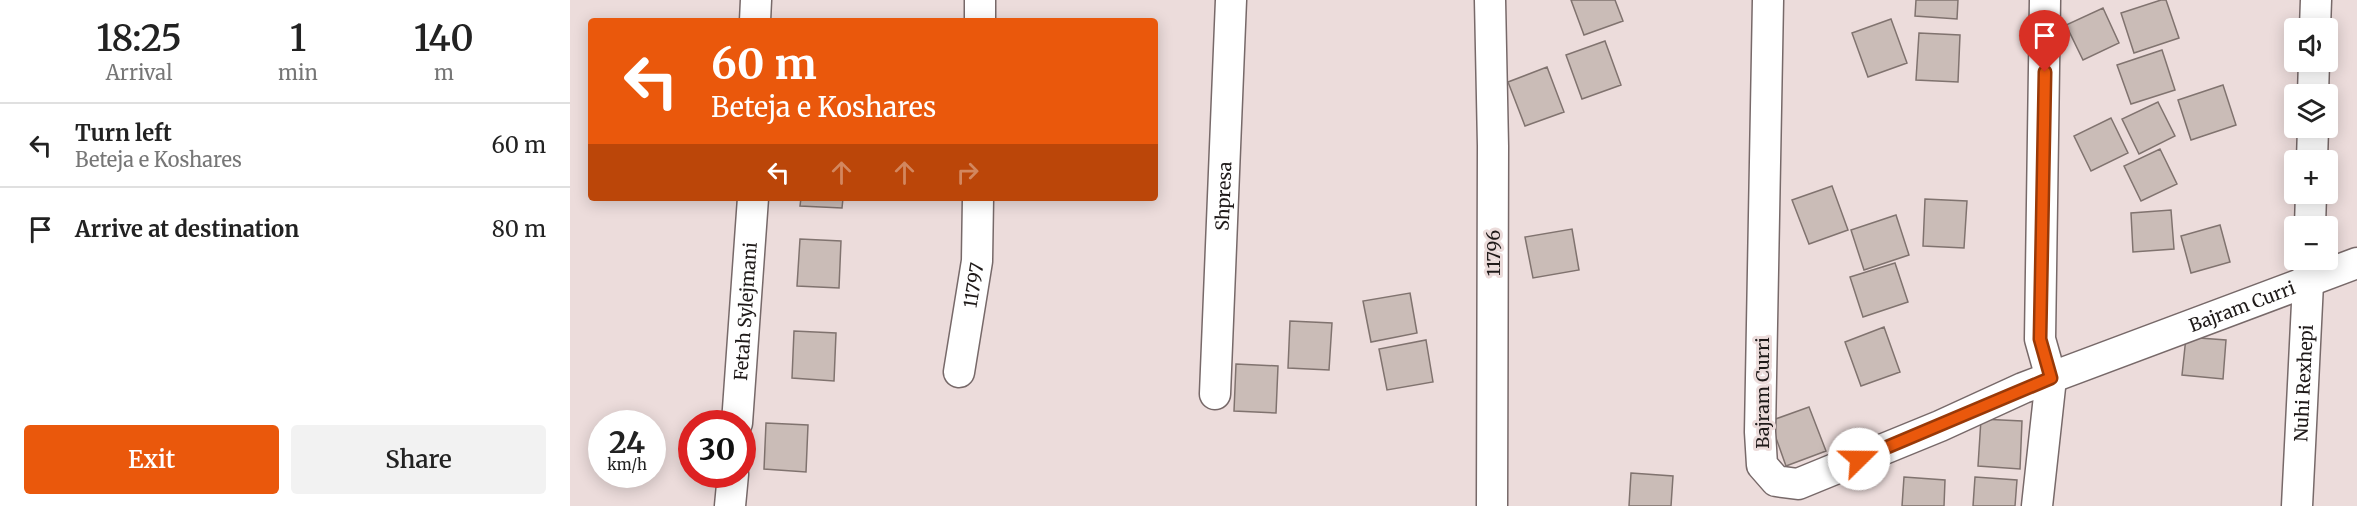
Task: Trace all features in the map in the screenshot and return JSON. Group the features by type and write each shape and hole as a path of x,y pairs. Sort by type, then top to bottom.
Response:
{"street":[{"path":"755,18 756,0"},
{"path":"980,0 980,18"},
{"name":"Shpresa","path":"1215,394 1231,0"},
{"name":"11796","path":"1490,0 1493,146 1492,506"},
{"name":"Bajram Curri","path":"1768,0 1760,432 1762,465 1776,480 1798,484 2309,270"},
{"path":"2037,506 2051,378 2040,339 2045,0"},
{"path":"2315,18 2316,0"},
{"name":"Fetah Sylejmani","path":"738,410 753,201"},
{"name":"11797","path":"959,372 977,261 978,201"},
{"name":"Bajram Curri","path":"2338,265 2357,262"},
{"name":"Nuhi Rexhepi","path":"2297,506 2309,270"},
{"path":"730,506 732,488"}],"building":[{"path":"1571,0 1615,0 1623,21 1584,35"},
{"path":"1916,0 1958,0 1957,19 1915,16"},
{"path":"2166,0 2179,38 2134,53 2121,13"},
{"path":"2103,8 2119,43 2083,60 2066,25"},
{"path":"1891,19 1907,63 1868,77 1852,33"},
{"path":"1919,33 1960,35 1958,82 1916,80"},
{"path":"1605,41 1621,85 1582,99 1566,55"},
{"path":"2162,50 2175,90 2131,104 2117,65"},
{"path":"1547,67 1564,112 1525,126 1508,82"},
{"path":"2223,85 2236,125 2191,140 2178,100"},
{"path":"2158,102 2175,136 2139,154 2122,119"},
{"path":"2111,118 2128,153 2091,171 2074,136"},
{"path":"2160,149 2177,184 2141,201 2124,166"},
{"path":"1832,186 1848,230 1809,244 1792,200"},
{"path":"1925,199 1967,201 1964,248 1923,246"},
{"path":"801,201 843,201 842,208 800,206"},
{"path":"2171,210 2174,249 2133,252 2131,213"},
{"path":"1896,215 1909,255 1864,270 1851,230"},
{"path":"2220,225 2230,262 2191,273 2181,236"},
{"path":"1572,229 1579,270 1533,278 1525,237"},
{"path":"800,239 841,241 839,288 797,286"},
{"path":"1895,263 1908,302 1863,317 1850,277"},
{"path":"1410,293 1417,333 1371,342 1363,301"},
{"path":"1290,321 1332,323 1329,370 1288,368"},
{"path":"1884,327 1900,372 1861,386 1845,342"},
{"path":"794,331 836,333 834,381 792,378"},
{"path":"2186,337 2226,340 2223,379 2182,375"},
{"path":"1426,340 1433,382 1387,390 1379,349"},
{"path":"1236,364 1278,366 1276,413 1234,411"},
{"path":"1809,407 1826,451 1786,466 1770,421"},
{"path":"1981,419 2022,421 2020,469 1978,466"},
{"path":"766,423 808,425 806,472 764,469"},
{"path":"1631,473 1673,476 1671,506 1629,506"},
{"path":"1904,477 1945,480 1944,506 1902,506"},
{"path":"1975,477 2017,480 2015,506 1973,506"}],"route":[{"path":"1859,459 2051,378 2040,339 2045,72"}]}
